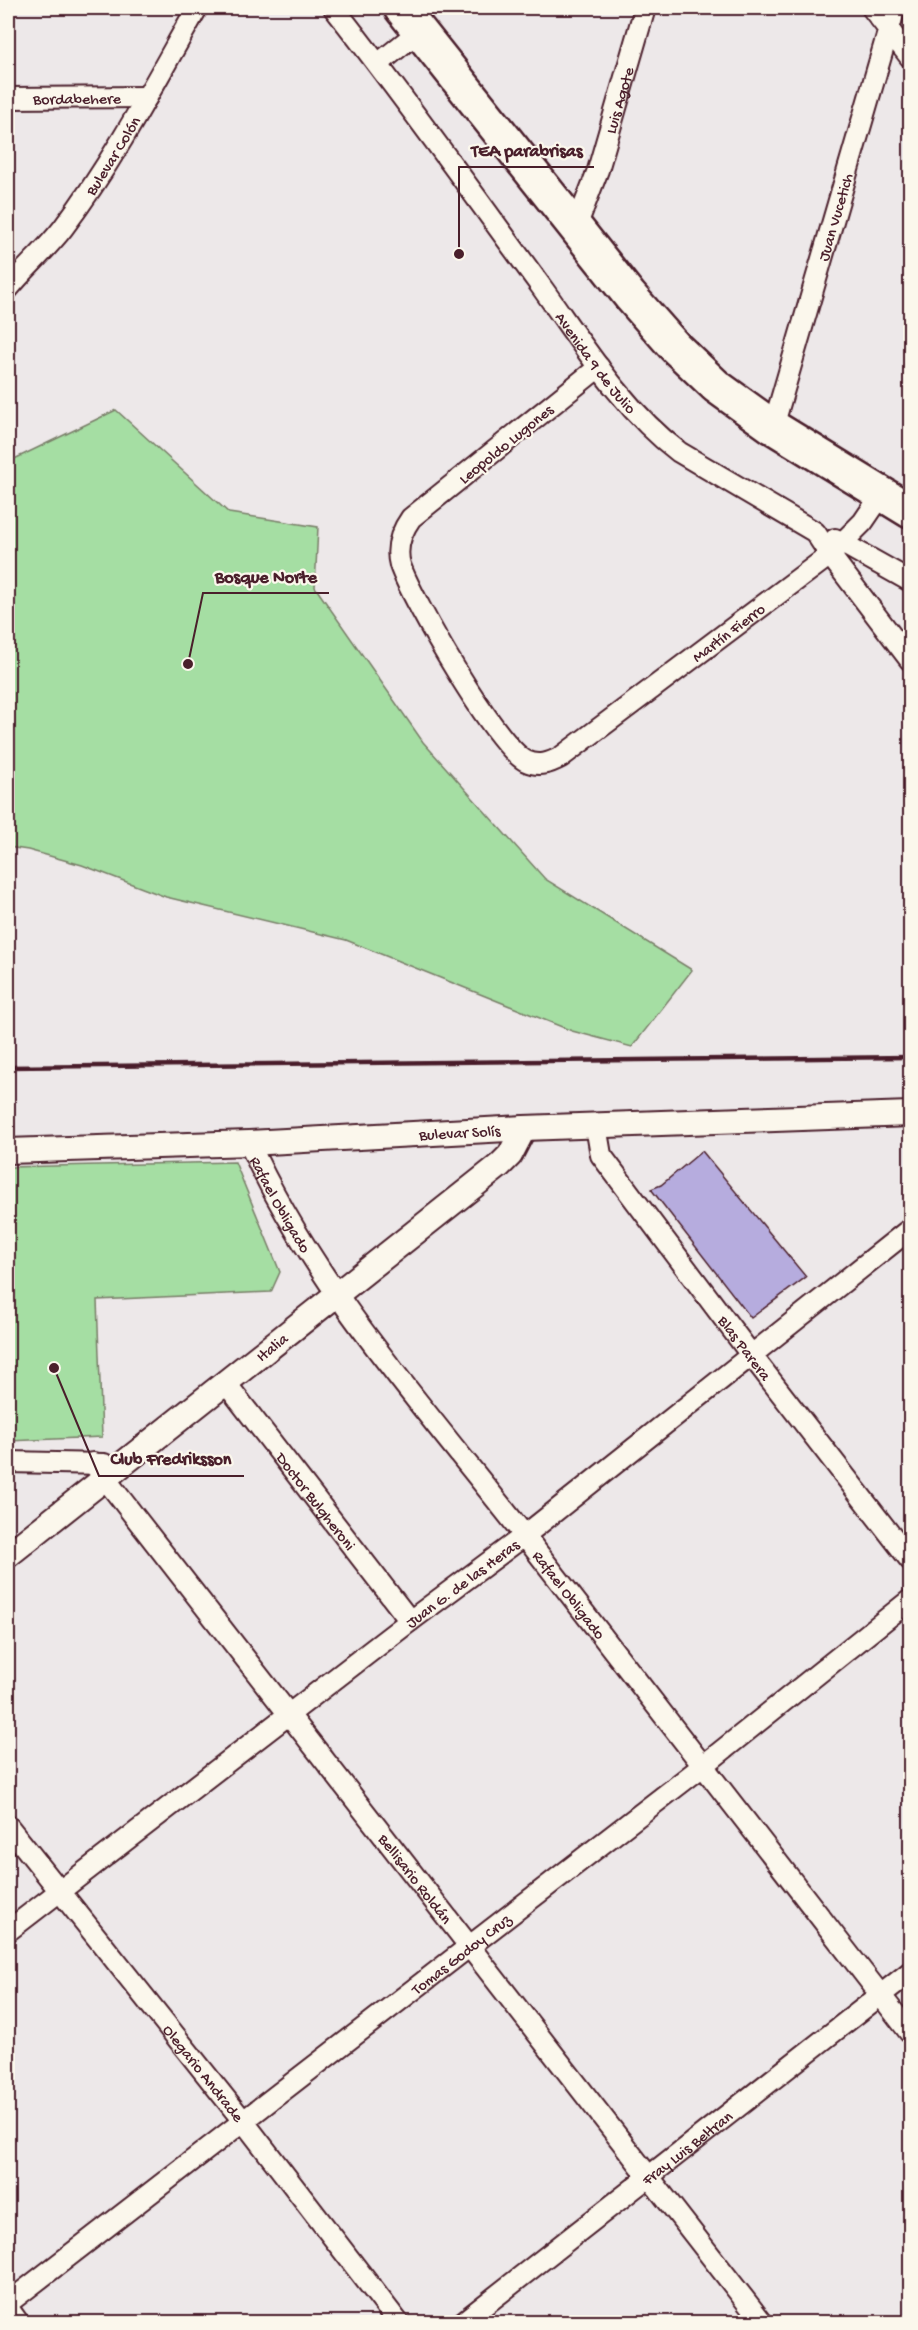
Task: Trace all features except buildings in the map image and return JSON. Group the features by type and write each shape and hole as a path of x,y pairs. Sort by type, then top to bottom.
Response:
{"highway":[{"path":"410,19 630,296 675,347 716,386 773,427 910,511"}],"street":[{"name":"Bulevar Colón","path":"10,284 62,230 94,184 196,8"},
{"name":"Avenida 9 de Julio","path":"334,8 378,64 599,367 661,438 679,452 815,532 837,549 910,660"},
{"name":"Luis Agote","path":"576,227 598,170 645,8"},
{"path":"872,8 910,57"},
{"name":"Juan Vucetich","path":"773,427 895,8"},
{"path":"378,64 410,19"},
{"name":"Bordabehere","path":"8,98 147,96"},
{"name":"Leopoldo Lugones","path":"561,757 550,763 539,764 526,760 509,747 484,714 439,642 400,564 398,544 402,531 411,518 599,367"},
{"name":"Martín Fierro","path":"561,757 837,549 863,522 882,494"},
{"path":"837,549 910,581"},
{"name":"Bulevar Solís","path":"8,1150 249,1143 524,1128 910,1114"},
{"name":"Blas Parera","path":"596,1126 601,1155 752,1356 910,1560"},
{"name":"Italia","path":"8,1555 105,1469 225,1382 500,1165 510,1155 524,1128"},
{"name":"Rafael Obligado","path":"249,1143 261,1170 336,1295 704,1765 910,2033"},
{"name":"Juan G. de las Heras","path":"8,1931 288,1714 524,1536 910,1229"},
{"name":"Doctor Bulgheroni","path":"225,1382 410,1621"},
{"path":"8,1462 105,1469"},
{"name":"Bellisario Roldán","path":"105,1469 288,1714 762,2322"},
{"name":"Tomas Godoy Cruz","path":"8,2303 704,1765 910,1599"},
{"name":"Olegario Andrade","path":"8,1826 244,2121 398,2322"},
{"name":"Fray Luis Beltran","path":"463,2322 910,1972"},
{"path":"8,2308 18,2322"}],"green space":[{"path":"116,410 229,513 318,527 315,587 423,742 545,879 692,970 632,1047 572,1031 346,940 166,897 82,865 28,850 8,847 8,462"},
{"path":"235,1162 280,1272 271,1292 97,1300 102,1437 8,1441 8,1167"}],"railway":[{"path":"8,1067 910,1057"}],"place":[{"name":"TEA parabrisas","path":"459,254"},
{"name":"Bosque Norte","path":"188,664"},
{"name":"Club Fredriksson","path":"54,1368"}]}
